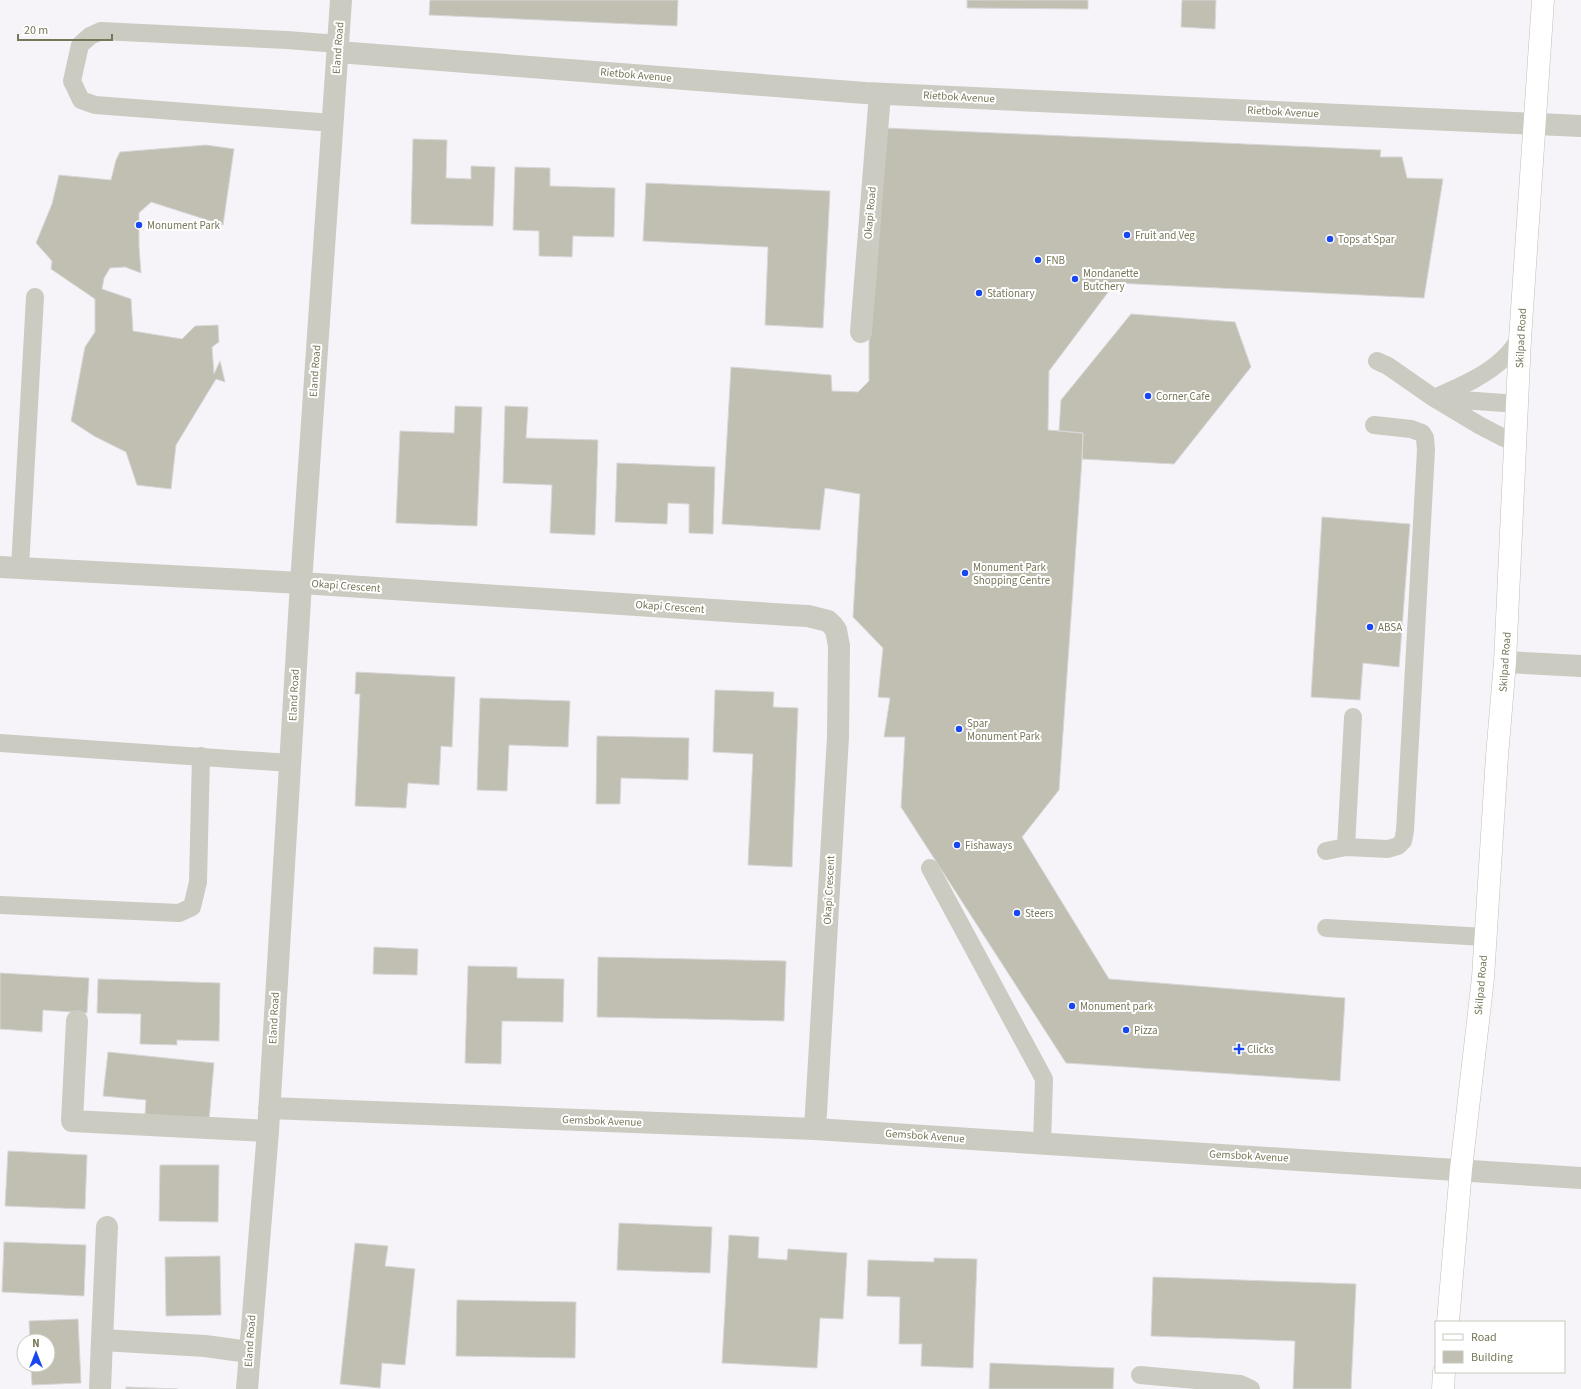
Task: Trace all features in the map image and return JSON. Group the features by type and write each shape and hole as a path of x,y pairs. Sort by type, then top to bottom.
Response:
{"street":[{"name":"Eland Road","path":"247,1389 268,1131 301,583 341,0"},
{"name":"Skilpad Road","path":"1448,1321 1461,1169 1483,978 1505,662 1520,339 1543,0"},
{"name":"Rietbok Avenue","path":"338,48 880,94 1581,126"},
{"name":"Okapi Road","path":"861,332 880,94"},
{"name":"Okapi Crescent","path":"10,568 301,583 802,616 828,621 836,630 839,646 838,737 815,1128"},
{"path":"1505,662 1581,666"},
{"path":"77,1021 72,1121 268,1131"},
{"name":"Gemsbok Avenue","path":"269,1108 815,1128 1581,1178"},
{"path":"100,1389 107,1226"},
{"path":"102,1340 205,1346 249,1352"},
{"path":"1443,1389 1444,1373"}],"lane":[{"path":"333,122 95,105 81,100 72,81 80,45 90,36 101,31 288,40 338,48"},
{"path":"10,568 35,297"},
{"path":"1434,398 1462,386 1494,367 1504,358 1520,339"},
{"path":"1377,361 1388,366 1434,398 1479,425 1504,438 1516,442"},
{"path":"1434,398 1518,404"},
{"path":"1326,851 1346,847 1388,849 1398,846 1403,841 1405,831 1426,450 1425,438 1422,433 1411,429 1374,425"},
{"path":"1346,847 1353,717"},
{"path":"0,743 290,763"},
{"path":"0,906 179,913 192,907 198,882 201,756"},
{"path":"930,868 1044,1078 1042,1144"},
{"path":"1326,928 1485,937"},
{"path":"1140,1375 1240,1384 1250,1389"}],"building":[{"path":"430,0 678,0 677,26 429,15"},
{"path":"967,0 1088,0 1088,9 967,8"},
{"path":"1182,0 1216,0 1215,29 1181,27"},
{"name":"Monument Park Shopping Centre","path":"885,128 1381,150 1380,157 1402,157 1407,178 1443,179 1424,298 1115,283 1049,371 1048,430 1083,433 1082,459 1059,790 1022,837 1109,979 1345,998 1340,1081 1066,1063 901,807 905,737 884,737 890,698 878,697 883,648 853,617 860,494 825,488 820,530 722,524 731,367 831,375 832,391 858,392 869,381 869,342"},
{"path":"413,139 447,140 446,178 471,179 471,166 495,167 493,226 411,224"},
{"path":"206,145 234,149 223,225 151,202 139,213 141,273 125,267 110,268 104,278 102,289 131,299 133,331 182,339 195,326 218,325 219,342 212,347 214,374 220,361 225,382 216,379 176,445 171,489 137,485 126,452 94,436 71,421 85,347 95,332 95,299 51,269 52,261 36,243 52,204 59,175 111,180 116,160 120,152"},
{"path":"515,167 550,168 550,186 615,188 614,237 573,236 572,257 539,256 539,231 513,230"},
{"path":"646,183 830,191 823,328 765,325 768,247 643,241"},
{"path":"1131,314 1235,322 1251,367 1174,464 1082,459 1083,433 1059,431 1061,400"},
{"path":"455,406 482,407 477,526 396,523 400,431 454,433"},
{"path":"505,406 528,407 526,438 598,440 595,535 550,533 552,485 503,483"},
{"path":"617,463 715,467 713,534 689,533 689,504 668,503 667,524 615,522"},
{"path":"1322,517 1410,524 1399,667 1363,663 1360,700 1311,697"},
{"path":"356,672 455,677 452,747 441,746 439,785 408,783 406,808 355,806 360,694 355,694"},
{"path":"715,690 774,692 773,707 798,708 792,867 748,865 753,754 713,752"},
{"path":"480,698 570,701 568,747 509,745 507,791 477,790"},
{"path":"597,736 689,738 688,780 621,778 620,804 596,804"},
{"path":"374,947 418,949 417,975 373,974"},
{"path":"598,957 786,961 784,1021 597,1017"},
{"path":"468,966 517,967 517,978 564,979 563,1022 502,1021 501,1064 465,1063"},
{"path":"0,973 89,978 87,1013 43,1010 42,1032 0,1029"},
{"path":"98,979 220,983 219,1041 177,1040 177,1045 140,1044 141,1014 97,1013"},
{"path":"108,1052 214,1063 209,1120 145,1114 146,1100 103,1096"},
{"path":"8,1151 87,1155 85,1209 5,1206"},
{"path":"160,1165 219,1165 218,1222 159,1221"},
{"path":"619,1223 712,1227 710,1273 617,1270"},
{"path":"729,1235 759,1237 758,1258 787,1260 788,1249 847,1253 843,1319 820,1318 817,1368 722,1363"},
{"path":"4,1242 86,1245 84,1296 2,1292"},
{"path":"355,1243 388,1246 385,1266 415,1269 405,1365 382,1363 380,1388 340,1384"},
{"path":"220,1256 221,1315 166,1316 165,1257"},
{"path":"934,1258 977,1259 973,1368 921,1366 922,1344 899,1344 900,1297 867,1296 868,1260 934,1262"},
{"path":"1153,1277 1356,1284 1351,1389 1293,1389 1295,1341 1151,1336"},
{"path":"457,1300 576,1302 575,1358 456,1356"},
{"path":"78,1319 81,1383 32,1385 31,1373 56,1373 56,1333 30,1333 29,1321"},
{"path":"990,1363 1114,1368 1113,1389 989,1389"},
{"path":"126,1387 178,1389 126,1389"}],"place":[{"name":"Monument Park","path":"139,225"},
{"name":"Fruit and Veg","path":"1127,235"},
{"name":"Tops at Spar","path":"1330,239"},
{"name":"FNB","path":"1038,260"},
{"name":"Mondanette Butchery","path":"1075,279"},
{"name":"Stationary","path":"979,293"},
{"name":"Corner Cafe","path":"1148,396"},
{"name":"Monument Park Shopping Centre","path":"965,573"},
{"name":"ABSA","path":"1370,627"},
{"name":"Spar Monument Park","path":"959,729"},
{"name":"Fishaways","path":"957,845"},
{"name":"Steers","path":"1017,913"},
{"name":"Monument park","path":"1072,1006"},
{"name":"Pizza","path":"1126,1030"},
{"name":"Clicks","path":"1239,1049"}]}
